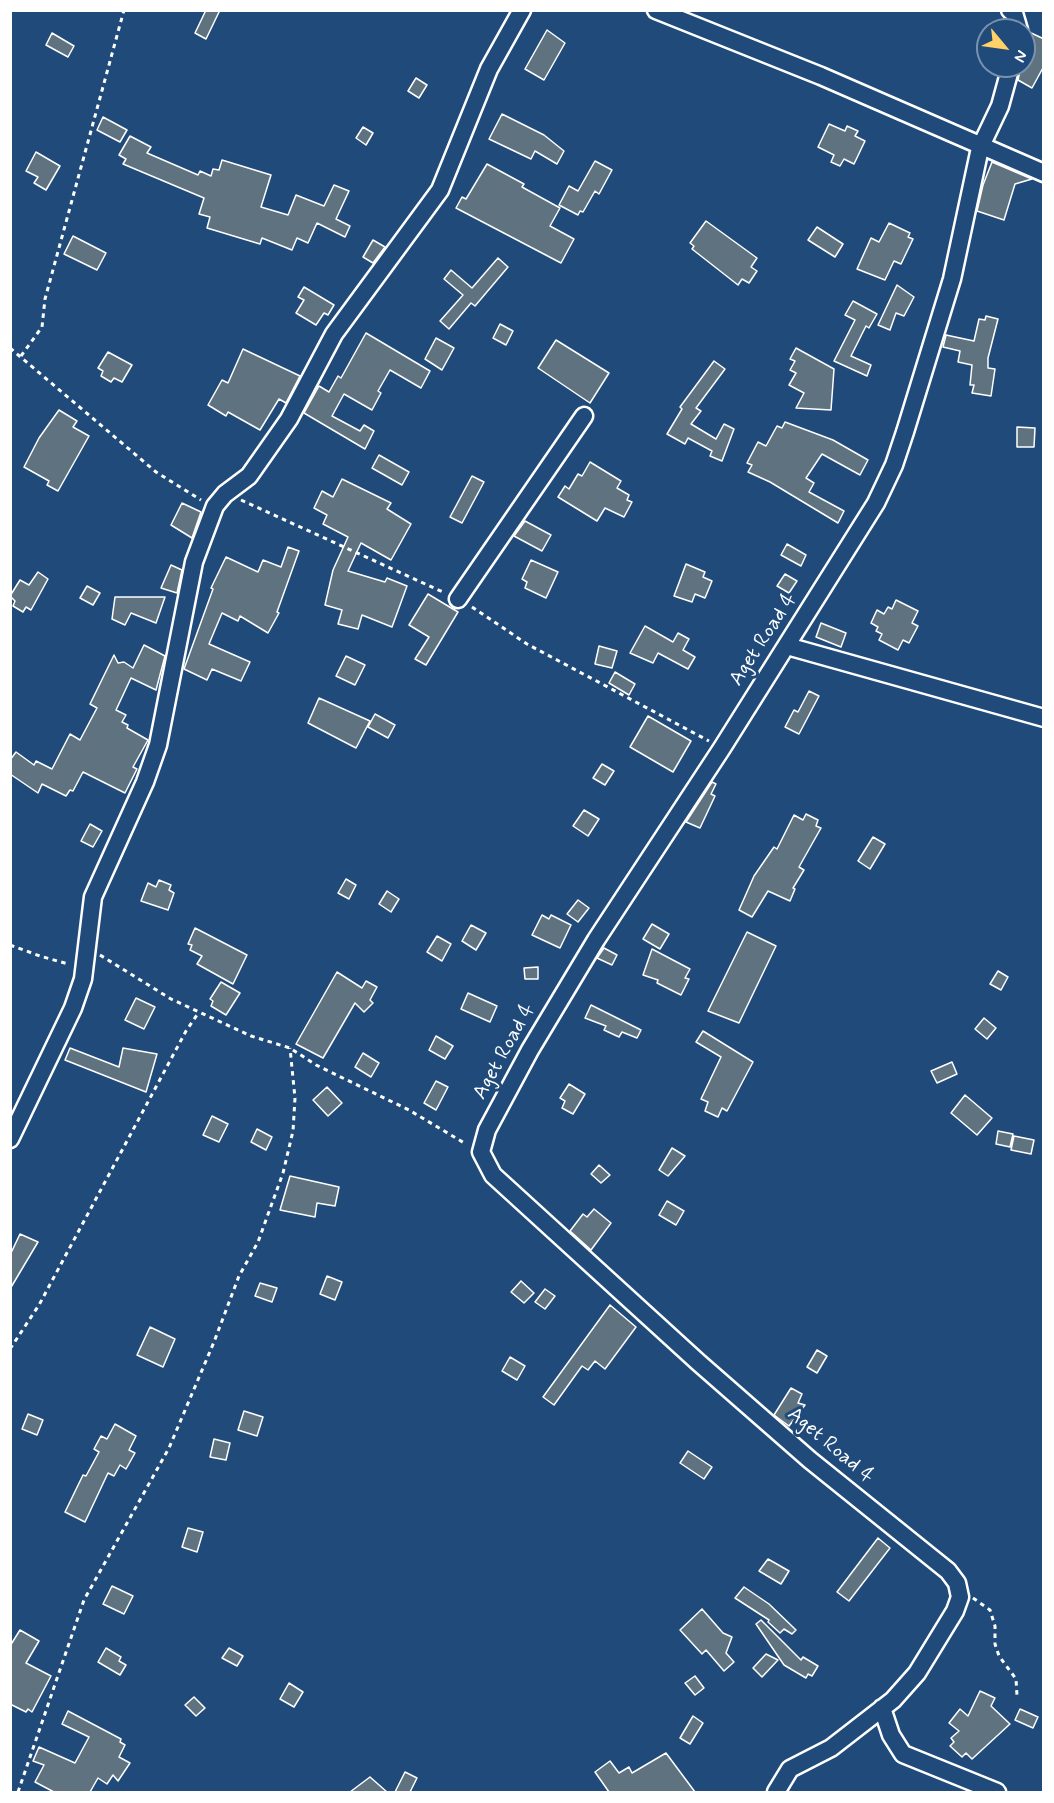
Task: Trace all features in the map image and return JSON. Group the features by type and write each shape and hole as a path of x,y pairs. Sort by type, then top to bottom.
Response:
{"street":[{"path":"10,1139 73,1008 83,979 93,897 145,782 158,745 194,562 220,500 249,476 289,418 334,334 440,190 489,69 522,10"},
{"path":"656,10 821,76 980,148 1044,173"},
{"name":"Aget Road 4","path":"958,1591 957,1583 948,1571 802,1453 698,1362 494,1175 481,1152 487,1130 530,1050 596,940 854,542 894,465 952,279 980,148 1000,106 1008,78"},
{"path":"458,599 584,416"},
{"path":"787,646 1044,718"},
{"path":"776,1792 790,1769 831,1748 893,1700 917,1673 955,1611 960,1597 958,1591"},
{"path":"882,1708 891,1735 903,1754 997,1792"}],"path":[{"path":"21,356 42,327 45,299 124,10"},
{"path":"10,348 21,356 36,373 156,472 185,491 220,500 458,599 527,644 722,748"},
{"path":"10,945 56,962 86,955 124,969 148,987 199,1012 251,1036 290,1048 316,1065 409,1110 481,1152"},
{"path":"10,1349 39,1305 186,1031 199,1012"},
{"path":"18,1792 84,1600 169,1448 239,1276 258,1242 283,1173 293,1131 295,1098 290,1048"},
{"path":"958,1591 990,1610 995,1626 997,1650 1016,1679 1017,1696"}],"building":[{"path":"206,10 220,10 206,39 195,33"},
{"path":"547,30 565,43 544,80 525,69"},
{"path":"52,33 74,46 68,57 46,45"},
{"path":"1036,35 1044,39 1044,66 1032,88 1018,80 1018,78 1036,78"},
{"path":"416,78 427,85 419,98 408,91"},
{"path":"502,114 544,135 564,151 557,164 535,151 531,159 489,139"},
{"path":"103,117 127,130 120,142 97,130"},
{"path":"829,124 845,131 847,126 858,131 855,136 865,141 854,164 844,159 840,166 831,162 834,155 818,147"},
{"path":"363,127 373,133 366,145 356,138"},
{"path":"130,136 151,147 147,153 198,175 200,171 211,176 213,169 219,170 222,160 271,175 261,207 288,215 296,195 324,206 334,185 349,191 336,219 350,226 345,237 317,223 308,243 297,238 292,250 262,238 260,244 207,228 210,217 199,214 204,198 123,164 126,159 119,155"},
{"path":"36,152 60,166 46,190 34,183 38,177 26,171"},
{"path":"595,161 612,170 599,194 595,191 583,212 580,211 578,215 559,205 569,186 578,191"},
{"path":"992,162 1032,179 1015,184 1004,220 977,211 983,185"},
{"path":"487,164 524,184 522,187 560,208 550,226 574,239 561,263 456,208 462,197 466,199"},
{"path":"706,221 757,258 751,267 757,271 749,283 742,279 738,285 692,249 694,246 690,243"},
{"path":"889,223 910,233 908,237 913,239 901,264 894,261 885,280 857,269 871,238 879,242"},
{"path":"817,227 843,244 835,257 808,240"},
{"path":"73,236 106,253 97,270 64,254"},
{"path":"373,240 385,247 373,263 363,257"},
{"path":"498,258 508,267 475,306 471,303 449,329 440,321 463,295 444,279 451,270 472,288"},
{"path":"897,285 914,297 904,316 896,313 890,330 878,325"},
{"path":"304,287 334,305 328,315 324,313 316,325 296,313 304,300 298,297"},
{"path":"853,301 877,314 869,328 866,326 851,356 871,365 867,376 834,361 855,320 845,315"},
{"path":"986,316 998,319 988,358 988,368 995,369 991,396 972,393 974,385 970,385 972,365 958,362 960,351 943,347 946,335 974,341 979,319 985,320"},
{"path":"500,324 513,331 506,345 493,338"},
{"path":"366,333 430,371 421,388 390,370 378,391 381,393 372,410 344,394 332,416 360,431 364,425 374,431 365,449 304,413 319,386 329,392 338,376 341,378"},
{"path":"436,338 454,348 442,370 425,359"},
{"path":"556,340 609,373 590,403 538,368"},
{"path":"796,348 834,369 831,410 796,408 804,393 789,385 796,373 790,370 795,361 790,359"},
{"path":"243,349 300,376 286,403 279,399 260,430 228,412 226,416 208,405 222,380 228,383"},
{"path":"108,352 132,365 122,382 114,378 111,382 101,376 103,371 98,368"},
{"path":"714,361 725,369 696,408 701,411 691,424 716,439 724,424 734,429 722,461 710,456 712,451 688,438 685,444 667,434 682,409 680,407"},
{"path":"59,410 77,421 73,427 89,436 58,491 47,485 49,481 24,467 39,438"},
{"path":"785,422 833,440 868,460 860,475 822,454 806,478 814,483 809,492 844,511 838,523 770,482 748,472 752,465 747,463 758,442 766,446 777,426 782,428"},
{"path":"1017,427 1035,428 1034,447 1017,447"},
{"path":"379,455 409,472 402,485 372,468"},
{"path":"590,462 621,481 617,488 629,495 627,500 632,502 624,517 605,508 597,521 558,497 565,486 569,489 578,474 582,476"},
{"path":"472,476 484,482 462,523 450,517"},
{"path":"342,479 391,503 387,509 411,524 391,560 361,543 348,571 385,582 387,578 407,586 392,627 362,615 358,629 338,624 342,610 325,605 333,570 348,537 323,524 327,515 314,508 322,491 333,497"},
{"path":"182,503 201,512 192,538 171,525"},
{"path":"525,521 551,535 542,551 514,536"},
{"path":"787,544 806,555 801,566 781,555"},
{"path":"288,547 299,551 277,612 279,613 268,633 240,616 238,621 222,613 209,644 250,662 241,681 212,669 207,680 184,669 213,589 211,588 226,557 258,572 263,560 281,567"},
{"path":"531,560 558,572 546,598 525,588 527,582 522,579"},
{"path":"686,564 705,572 703,577 712,581 705,598 695,594 692,602 674,596"},
{"path":"171,565 182,570 177,593 161,588"},
{"path":"38,572 48,579 31,610 26,607 23,612 13,606 15,601 10,596 20,580 29,585"},
{"path":"785,574 797,581 789,593 777,586"},
{"path":"87,586 100,593 93,605 80,598"},
{"path":"428,594 458,612 426,665 415,659 429,637 409,625"},
{"path":"115,597 165,597 156,623 131,613 125,625 112,619"},
{"path":"896,600 918,611 912,623 918,626 909,643 903,640 898,650 879,640 882,634 876,631 878,627 871,623 877,610 884,614 888,607 892,609"},
{"path":"821,623 846,633 841,647 816,637"},
{"path":"645,626 673,642 678,633 689,639 683,650 695,657 688,669 658,653 653,663 630,653"},
{"path":"144,645 165,656 156,690 131,678 116,710 126,715 122,722 128,725 127,728 148,740 133,767 137,769 125,793 83,772 73,791 70,790 66,796 42,784 38,793 10,774 10,760 16,752 34,765 36,761 52,769 70,734 80,740 97,708 90,704 114,655 118,663 124,662 133,668"},
{"path":"599,646 617,651 612,668 595,664"},
{"path":"346,656 365,665 355,685 336,676"},
{"path":"615,672 635,684 629,695 609,683"},
{"path":"809,691 819,696 799,734 785,727 794,710 798,712"},
{"path":"319,698 370,721 356,748 308,723"},
{"path":"375,714 395,725 388,738 368,727"},
{"path":"648,716 691,741 673,772 630,747"},
{"path":"602,764 614,771 605,785 593,778"},
{"path":"712,782 716,784 711,794 715,796 700,828 686,822"},
{"path":"584,810 599,819 588,836 573,826"},
{"path":"806,814 818,820 816,826 821,828 799,867 804,870 793,888 795,889 790,901 768,891 752,917 739,910 754,876 774,847 777,849 794,815 803,820"},
{"path":"90,824 102,831 93,847 81,841"},
{"path":"873,837 885,844 870,869 858,861"},
{"path":"346,879 356,885 349,899 338,893"},
{"path":"159,880 171,885 169,890 174,893 168,910 141,901 148,883 156,887"},
{"path":"387,891 399,899 391,912 379,904"},
{"path":"578,900 589,908 578,922 567,914"},
{"path":"542,915 549,919 551,915 571,925 560,948 532,935"},
{"path":"652,924 669,934 660,949 643,939"},
{"path":"471,925 486,933 476,950 462,941"},
{"path":"195,928 247,955 233,984 197,964 202,956 190,950 192,945 188,944"},
{"path":"747,932 776,946 739,1023 708,1011"},
{"path":"437,936 451,944 442,961 427,952"},
{"path":"604,948 617,955 612,965 597,958"},
{"path":"652,949 690,969 685,978 689,979 681,995 657,983 658,980 643,975"},
{"path":"538,967 538,979 525,979 524,968"},
{"path":"998,971 1008,977 1001,990 990,984"},
{"path":"337,972 362,988 366,981 377,987 370,1000 373,1003 364,1012 355,1003 323,1058 296,1044"},
{"path":"221,982 240,993 226,1015 211,1006 213,1001 210,999"},
{"path":"468,993 497,1006 490,1022 461,1009"},
{"path":"136,998 155,1007 144,1029 125,1020"},
{"path":"591,1005 641,1030 637,1038 622,1032 619,1037 604,1030 606,1026 585,1018"},
{"path":"984,1018 996,1028 987,1039 975,1029"},
{"path":"703,1031 753,1062 727,1111 722,1108 718,1117 705,1111 708,1102 701,1099 721,1057 696,1042"},
{"path":"436,1036 453,1046 445,1059 429,1050"},
{"path":"70,1048 119,1067 123,1048 157,1054 146,1092 65,1060"},
{"path":"363,1053 379,1063 371,1077 355,1067"},
{"path":"952,1062 957,1074 937,1083 931,1071"},
{"path":"436,1081 448,1087 436,1110 424,1103"},
{"path":"569,1084 585,1094 573,1114 562,1108 565,1101 560,1098"},
{"path":"327,1087 342,1103 328,1116 313,1100"},
{"path":"965,1095 992,1118 977,1135 951,1113"},
{"path":"212,1116 228,1124 219,1142 203,1135"},
{"path":"257,1129 272,1137 266,1150 251,1142"},
{"path":"998,1131 1013,1134 1010,1147 996,1144"},
{"path":"1014,1136 1034,1140 1031,1154 1011,1150"},
{"path":"672,1148 685,1156 668,1176 659,1170"},
{"path":"599,1165 610,1175 601,1183 591,1174"},
{"path":"290,1176 339,1187 335,1206 317,1203 315,1217 280,1210"},
{"path":"667,1201 684,1211 676,1225 659,1215"},
{"path":"594,1209 611,1223 591,1250 570,1231 583,1214 587,1217"},
{"path":"20,1234 38,1242 10,1289 10,1255"},
{"path":"327,1276 342,1282 335,1300 320,1294"},
{"path":"521,1281 534,1293 524,1303 511,1292"},
{"path":"260,1283 277,1288 272,1302 255,1296"},
{"path":"545,1289 555,1296 545,1309 535,1302"},
{"path":"610,1305 636,1327 605,1369 595,1361 588,1370 582,1366 554,1405 543,1397"},
{"path":"150,1327 175,1339 163,1367 137,1355"},
{"path":"817,1350 827,1356 817,1373 807,1367"},
{"path":"510,1357 525,1366 517,1380 502,1371"},
{"path":"791,1388 802,1394 798,1403 805,1405 789,1426 774,1415"},
{"path":"244,1411 263,1417 257,1436 238,1430"},
{"path":"28,1414 43,1420 37,1435 22,1429"},
{"path":"115,1424 136,1436 129,1450 135,1453 126,1469 120,1465 114,1476 108,1473 85,1522 65,1512 83,1475 86,1476 99,1452 94,1449 101,1436 107,1439"},
{"path":"214,1439 230,1443 226,1460 210,1457"},
{"path":"688,1451 712,1467 704,1479 680,1463"},
{"path":"188,1528 203,1532 197,1552 182,1547"},
{"path":"878,1538 890,1548 849,1601 837,1592"},
{"path":"768,1559 789,1571 781,1584 759,1571"},
{"path":"112,1586 133,1596 124,1614 103,1604"},
{"path":"744,1587 769,1604 796,1630 792,1634 784,1629 780,1633 768,1622 769,1620 735,1598"},
{"path":"702,1609 723,1633 732,1637 726,1653 734,1662 724,1671 706,1650 702,1654 680,1630"},
{"path":"761,1620 801,1660 803,1657 818,1666 812,1676 808,1674 806,1678 784,1665 756,1624"},
{"path":"20,1630 39,1641 26,1663 51,1676 32,1712 28,1709 26,1712 10,1704 10,1646"},
{"path":"106,1648 121,1657 119,1661 126,1665 120,1675 98,1662"},
{"path":"229,1648 243,1656 237,1666 222,1658"},
{"path":"766,1654 778,1660 762,1677 753,1668"},
{"path":"695,1676 704,1688 695,1695 685,1683"},
{"path":"289,1683 303,1692 294,1707 280,1699"},
{"path":"980,1691 995,1698 991,1706 1010,1724 972,1759 966,1753 962,1757 950,1746 954,1742 951,1738 959,1731 949,1723 960,1709 968,1716"},
{"path":"194,1697 205,1708 196,1716 185,1705"},
{"path":"1020,1709 1038,1717 1033,1728 1015,1720"},
{"path":"68,1711 121,1739 120,1742 125,1745 119,1757 130,1763 118,1781 113,1775 107,1784 98,1778 90,1792 54,1792 35,1782 44,1765 33,1761 39,1747 75,1763 89,1737 62,1724"},
{"path":"693,1716 703,1723 690,1744 680,1738"},
{"path":"666,1753 695,1792 609,1792 595,1772 610,1761 619,1773 629,1767 632,1773"},
{"path":"405,1772 417,1778 410,1792 395,1792"},
{"path":"370,1777 387,1792 350,1792"}]}
